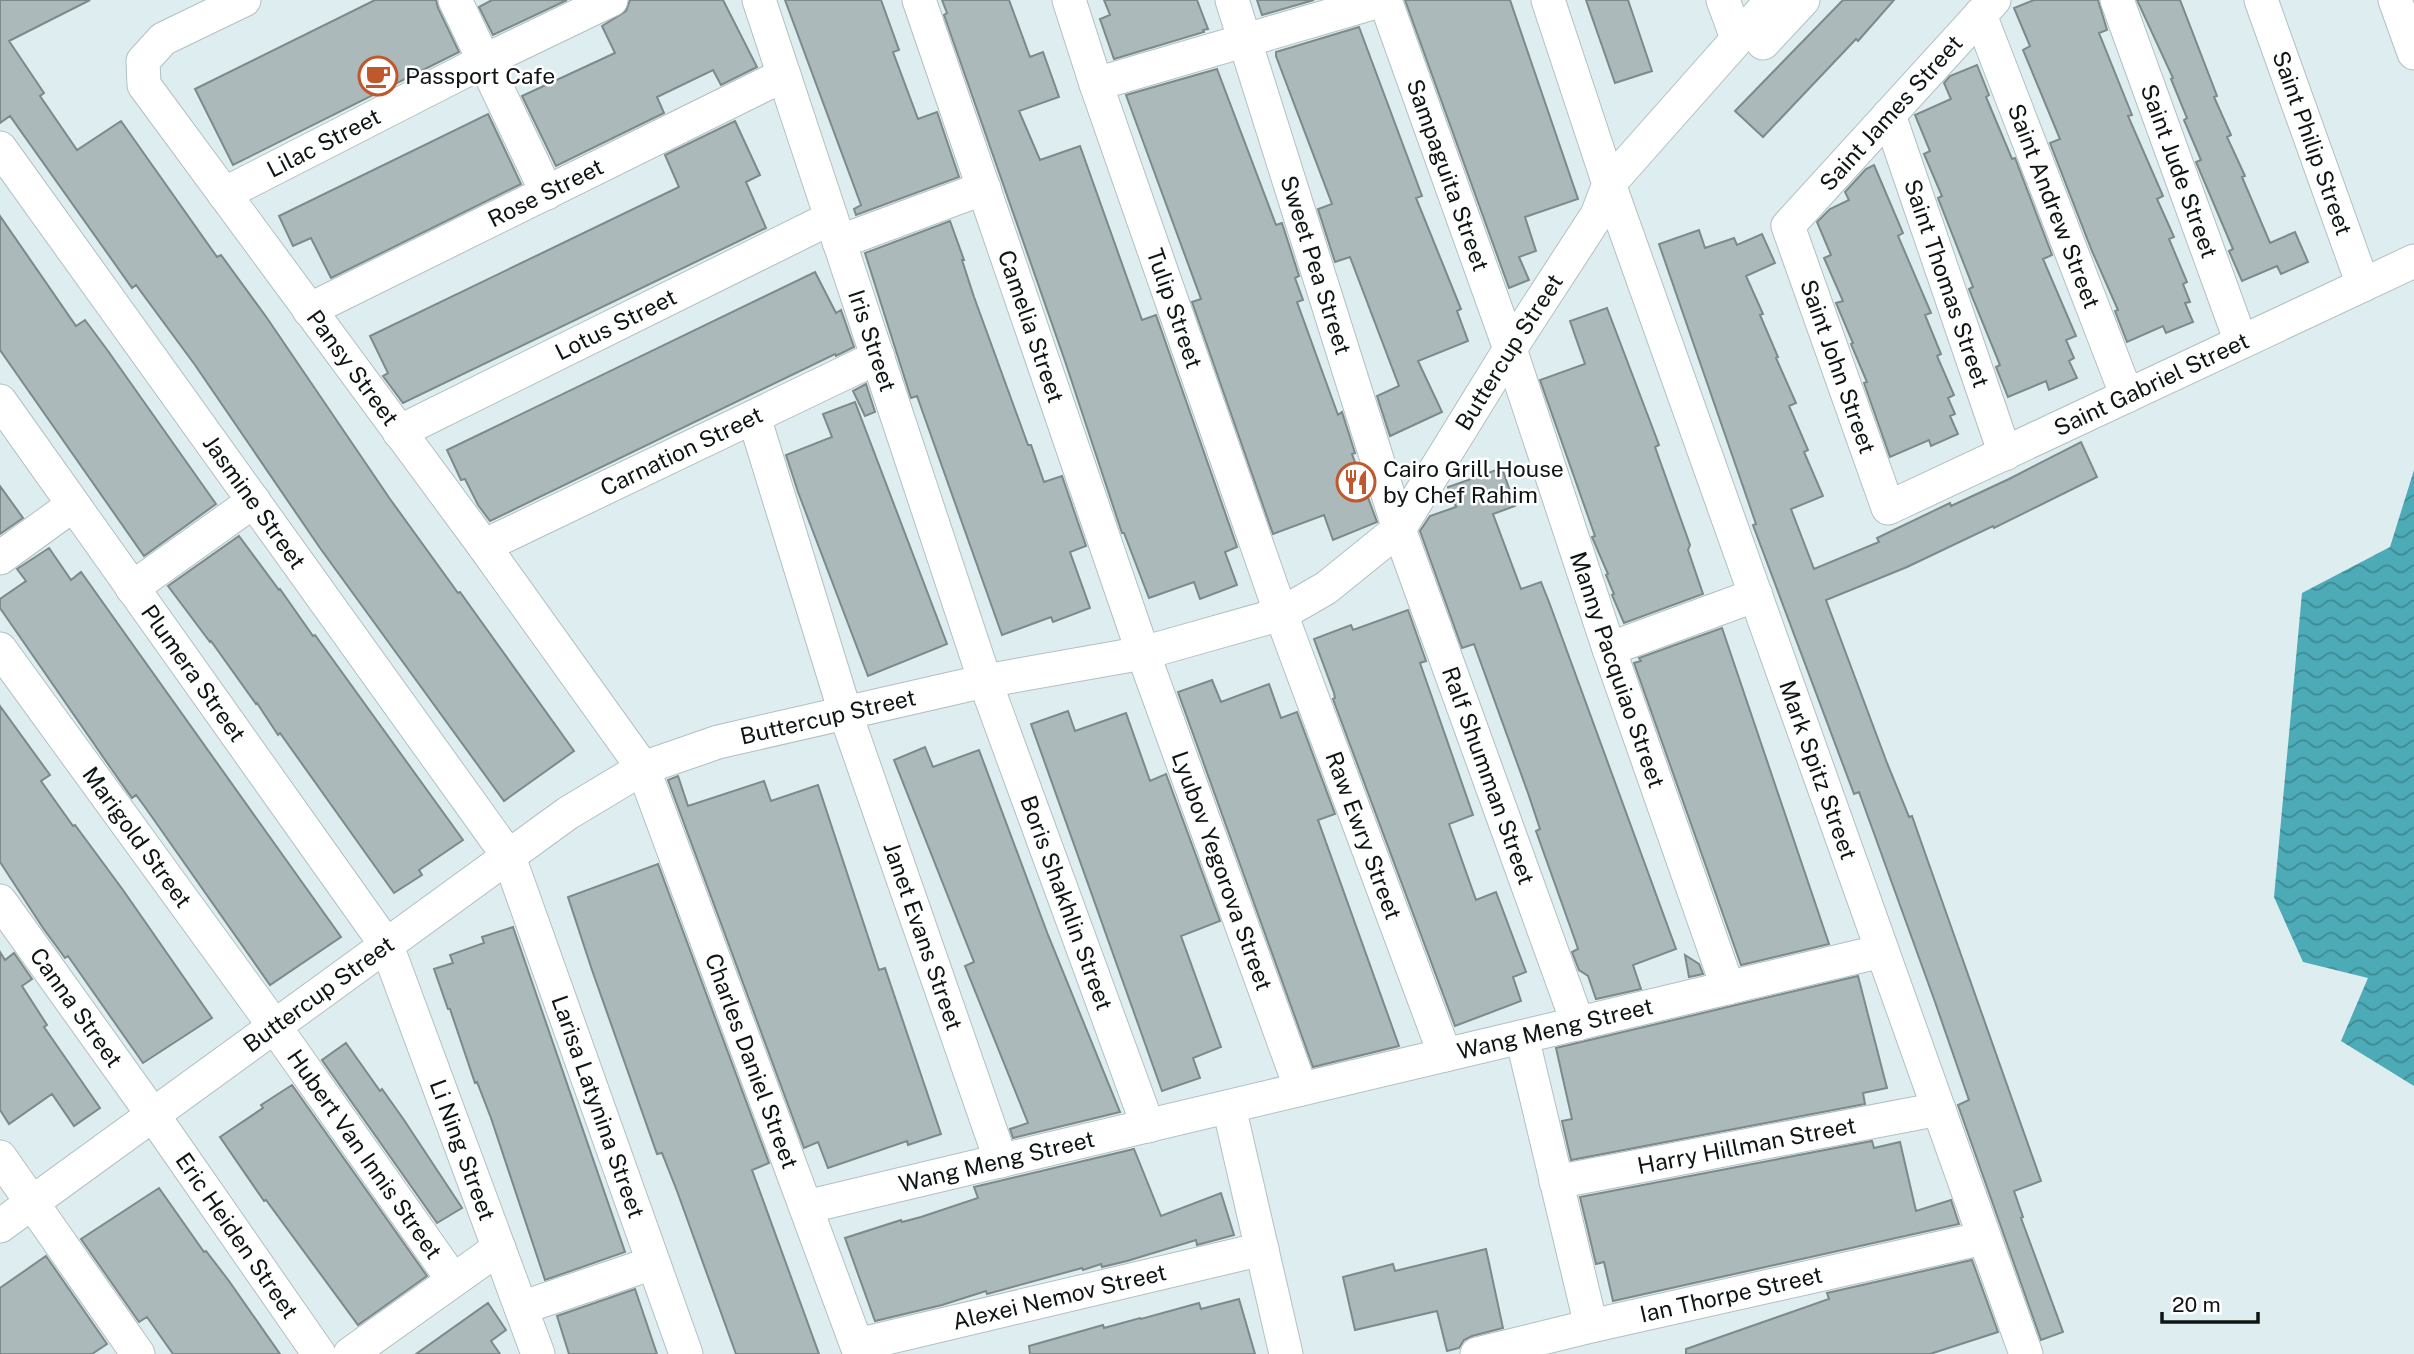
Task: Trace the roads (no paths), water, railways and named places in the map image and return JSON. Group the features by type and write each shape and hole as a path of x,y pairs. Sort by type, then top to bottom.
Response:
{"street":[{"name":"Pansy Street","path":"244,0 163,39 143,61 144,85 484,546 643,768"},
{"path":"455,0 547,194"},
{"name":"Lilac Street","path":"224,194 484,61 611,0"},
{"name":"Iris Street","path":"759,0 985,681"},
{"name":"Camelia Street","path":"919,0 1143,653"},
{"name":"Tulip Street","path":"1069,0 1281,614"},
{"name":"Sweet Pea Street","path":"1232,0 1399,529"},
{"path":"1096,84 1384,0"},
{"name":"Sampaguita Street","path":"1384,0 1510,349"},
{"name":"Mark Spitz Street","path":"1548,0 1607,201 1756,596 2026,1354"},
{"path":"1723,0 1737,38"},
{"name":"Buttercup Street","path":"0,1226 568,813 643,768 718,742 845,712 985,681 1143,653 1281,614 1326,588 1399,529 1510,349 1607,201 1737,38 1772,0"},
{"name":"Buttercup Street","path":"1607,201 1803,0"},
{"name":"Saint Jude Street","path":"2117,0 2241,342"},
{"name":"Saint Philip Street","path":"2261,0 2363,285"},
{"path":"2395,0 2414,53"},
{"name":"Saint James Street","path":"1788,226 1987,7"},
{"name":"Saint Andrew Street","path":"1987,7 2127,396"},
{"name":"Rose Street","path":"309,310 784,75"},
{"name":"Saint Thomas Street","path":"1889,115 2005,454"},
{"name":"Jasmine Street","path":"2,154 509,857"},
{"name":"Lotus Street","path":"399,432 835,230 984,188"},
{"name":"Saint John Street","path":"1788,226 1888,508"},
{"name":"Saint Gabriel Street","path":"1888,508 2414,261"},
{"name":"Manny Pacquiao Street","path":"1510,349 1609,649 1728,988"},
{"name":"Carnation Street","path":"484,546 878,357"},
{"name":"Plumera Street","path":"0,401 387,946"},
{"name":"Janet Evans Street","path":"754,417 845,712 1001,1161"},
{"path":"132,589 254,501"},
{"path":"0,558 73,505"},
{"name":"Ralf Shumman Street","path":"1399,529 1578,1024"},
{"path":"1609,649 1756,596"},
{"name":"Raw Ewry Street","path":"1281,614 1445,1055"},
{"name":"Marigold Street","path":"0,649 275,1027"},
{"name":"Lyubov Yegorova Street","path":"1143,653 1301,1089"},
{"name":"Boris Shakhlin Street","path":"985,681 1148,1126"},
{"name":"Charles Daniel Street","path":"643,768 858,1350"},
{"name":"Larisa Latynina Street","path":"509,857 686,1354"},
{"name":"Canna Street","path":"0,901 153,1115"},
{"name":"Li Ning Street","path":"387,946 538,1354"},
{"name":"Wang Meng Street","path":"806,1207 1882,951"},
{"name":"Hubert Van Innis Street","path":"275,1027 453,1280"},
{"path":"1522,1037 1591,1326"},
{"path":"1229,1107 1286,1354"},
{"name":"Harry Hillman Street","path":"1556,1182 1938,1109"},
{"name":"Eric Heiden Street","path":"153,1115 319,1354"},
{"path":"0,1157 138,1354"},
{"name":"Ian Thorpe Street","path":"1477,1354 1984,1238"},
{"path":"350,1354 499,1248"},
{"name":"Alexei Nemov Street","path":"858,1350 1262,1250"},
{"path":"521,1308 653,1263"}],"water":[{"path":"2414,470 2414,1086 2341,1041 2368,978 2303,962 2274,897 2302,593 2390,547"}],"place":[{"name":"Passport Cafe","path":"378,76"},
{"name":"Cairo Grill House by Chef Rahim","path":"1356,482"}]}
